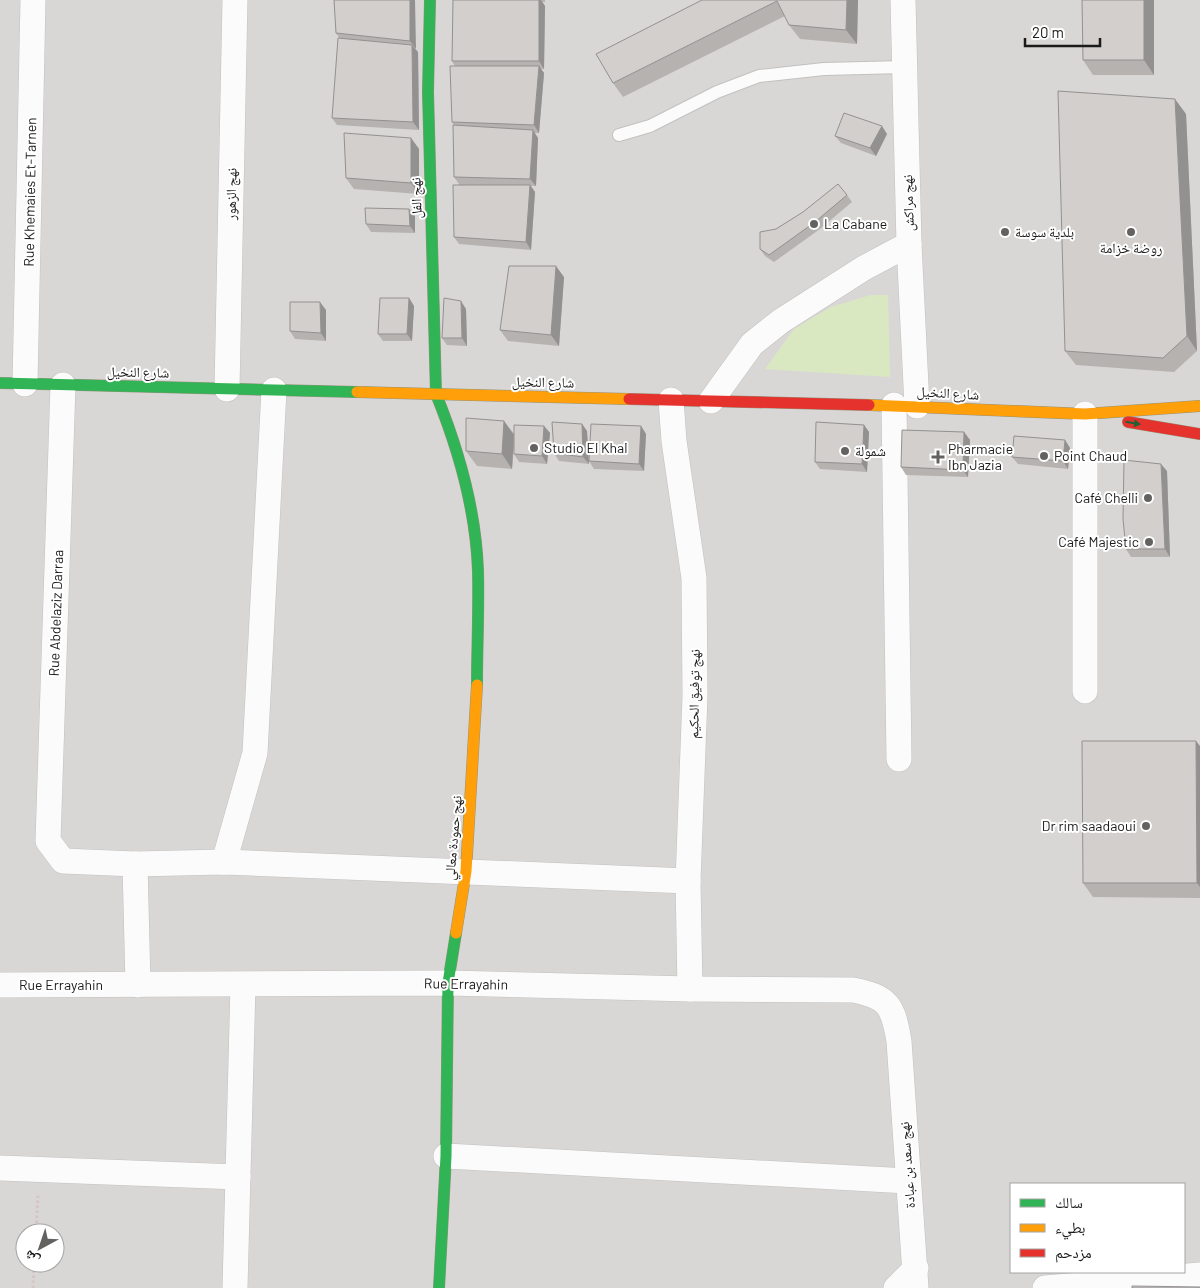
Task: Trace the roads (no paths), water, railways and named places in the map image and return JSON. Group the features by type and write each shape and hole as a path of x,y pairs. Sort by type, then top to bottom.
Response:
{"street":[{"name":"Rue Khemaies Et-Tarnen","path":"25,384 33,0"},
{"name":"نهج الزهور","path":"227,389 235,0"},
{"name":"نهج الفل","path":"430,0 428,92 436,394"},
{"name":"نهج مراكش","path":"899,759 909,244 903,0"},
{"path":"711,401 752,344 781,321 864,268 909,244"},
{"name":"شارع النخيل","path":"0,383 905,406 1085,414"},
{"name":"Rue Abdelaziz Darraa","path":"63,385 48,841 63,861 135,864"},
{"path":"224,862 255,753 274,390"},
{"name":"نهج حمودة معالي","path":"436,394 454,438 474,532 478,570 477,697 466,871 448,984 446,1156 439,1288"},
{"name":"نهج توفيق الحكيم","path":"671,400 674,441 694,578 695,696 688,881 690,989"},
{"path":"1085,414 1200,406"},
{"path":"1085,414 1200,434"},
{"path":"1085,414 1085,691"},
{"path":"138,985 135,864 224,862 688,881"},
{"name":"Rue Errayahin","path":"0,985 448,984 853,990 870,993 881,998 891,1008 895,1015 899,1041"},
{"path":"235,1288 243,985"},
{"name":"نهج سعد بن عبادة","path":"899,1041 916,1278"},
{"path":"446,1156 908,1181"},
{"path":"0,1168 238,1177"},
{"path":"1045,1288 1200,1275"},
{"path":"896,1288 916,1278"}],"lane":[{"path":"619,135 650,126 717,92 758,76 824,69 904,67"}],"place":[{"name":"La Cabane","path":"814,224"},
{"name":"بلدية سوسة","path":"1005,232"},
{"name":"روضة خزامة","path":"1131,232"},
{"name":"Studio El Khal","path":"534,448"},
{"name":"شمولة","path":"845,451"},
{"name":"Point Chaud","path":"1044,456"},
{"name":"Pharmacie Ibn Jazia","path":"938,457"},
{"name":"Café Chelli","path":"1148,498"},
{"name":"Café Majestic","path":"1149,542"},
{"name":"Dr rim saadaoui","path":"1146,826"}]}
